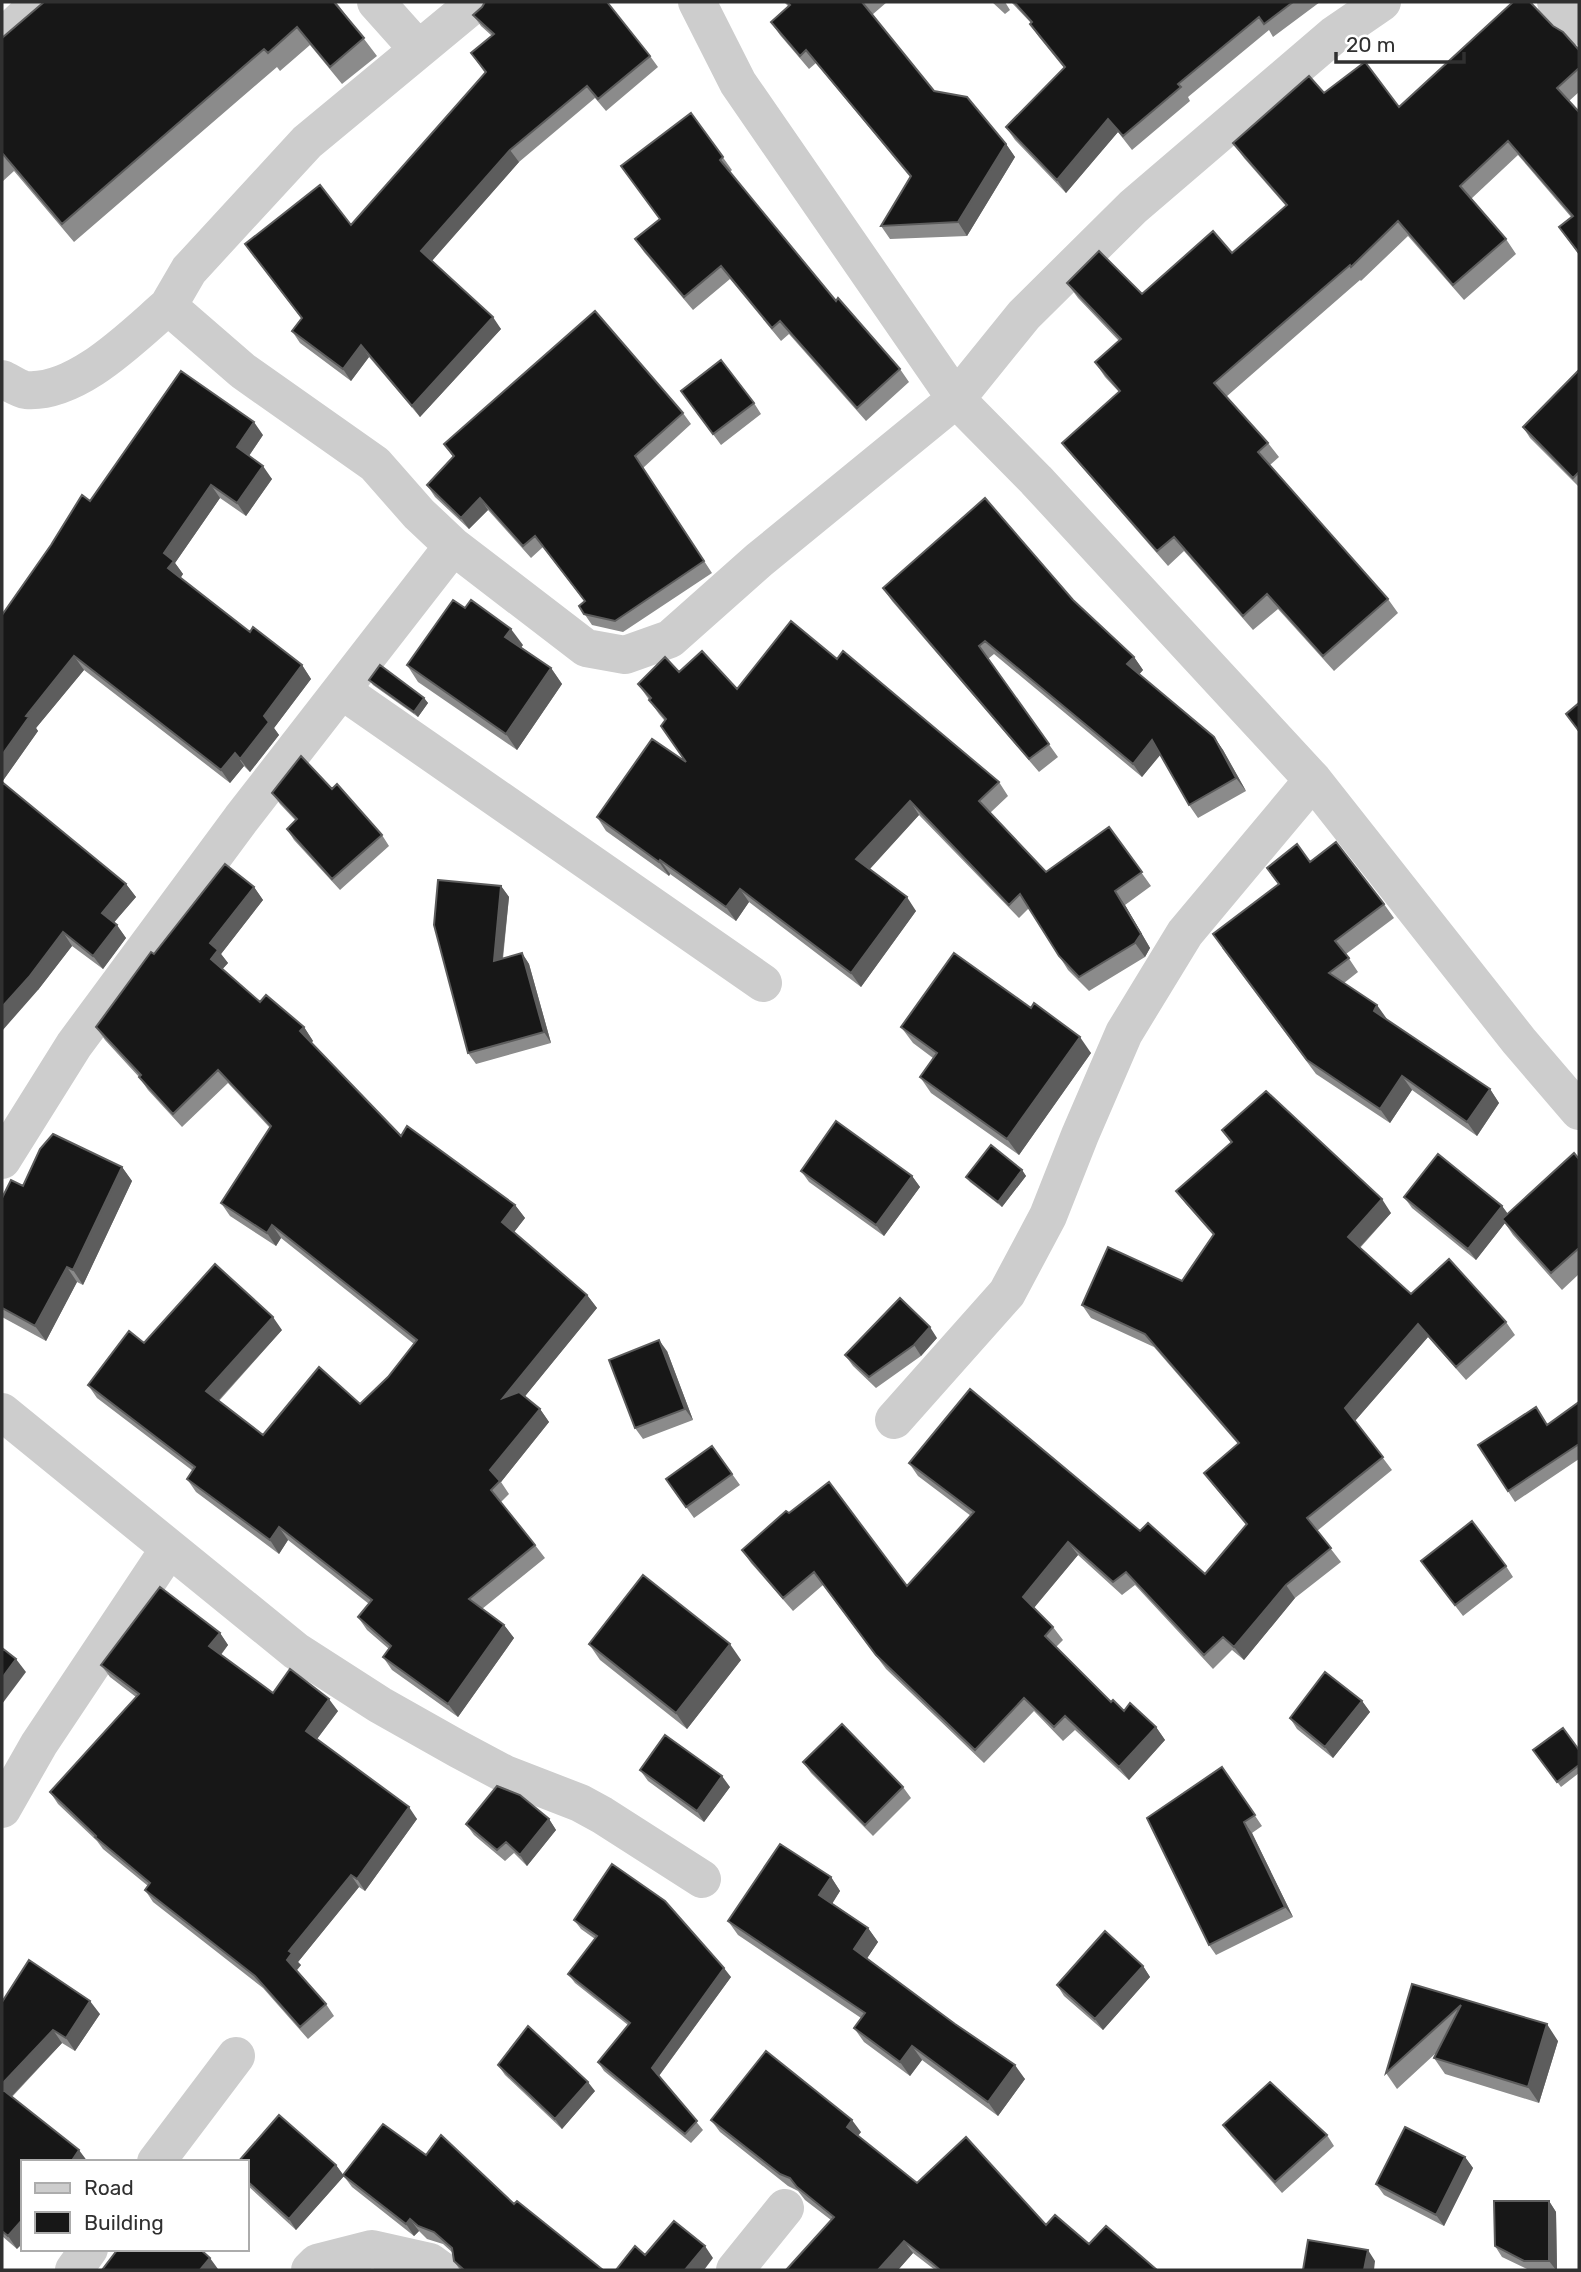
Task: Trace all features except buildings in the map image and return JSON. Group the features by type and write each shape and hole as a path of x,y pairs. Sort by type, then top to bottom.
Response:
{"street":[{"path":"2,38 40,2"},
{"path":"376,2 418,49"},
{"path":"2,379 25,390 63,384 101,362 168,306 190,270 307,142 476,2"},
{"path":"697,2 738,83 956,399 1037,480 1313,780 1518,1041 1579,1111"},
{"path":"168,306 243,371 375,464 419,514 453,546 586,648 625,655 670,639 759,560 956,399 1024,315 1133,207 1334,35 1382,2"},
{"path":"1556,2 1579,26"},
{"path":"2,1160 74,1045 241,820 453,546"},
{"path":"341,690 763,983"},
{"path":"894,1420 1007,1293 1048,1216 1124,1033 1185,933 1313,780"},
{"path":"2,1412 296,1651 380,1706 505,1774 591,1809 702,1879"},
{"path":"2,1809 39,1744 169,1549"},
{"path":"158,2160 236,2056"},
{"path":"735,2270 785,2208"},
{"path":"310,2270 317,2263 372,2249 430,2262 441,2270"},
{"path":"74,2270 88,2251"}]}
